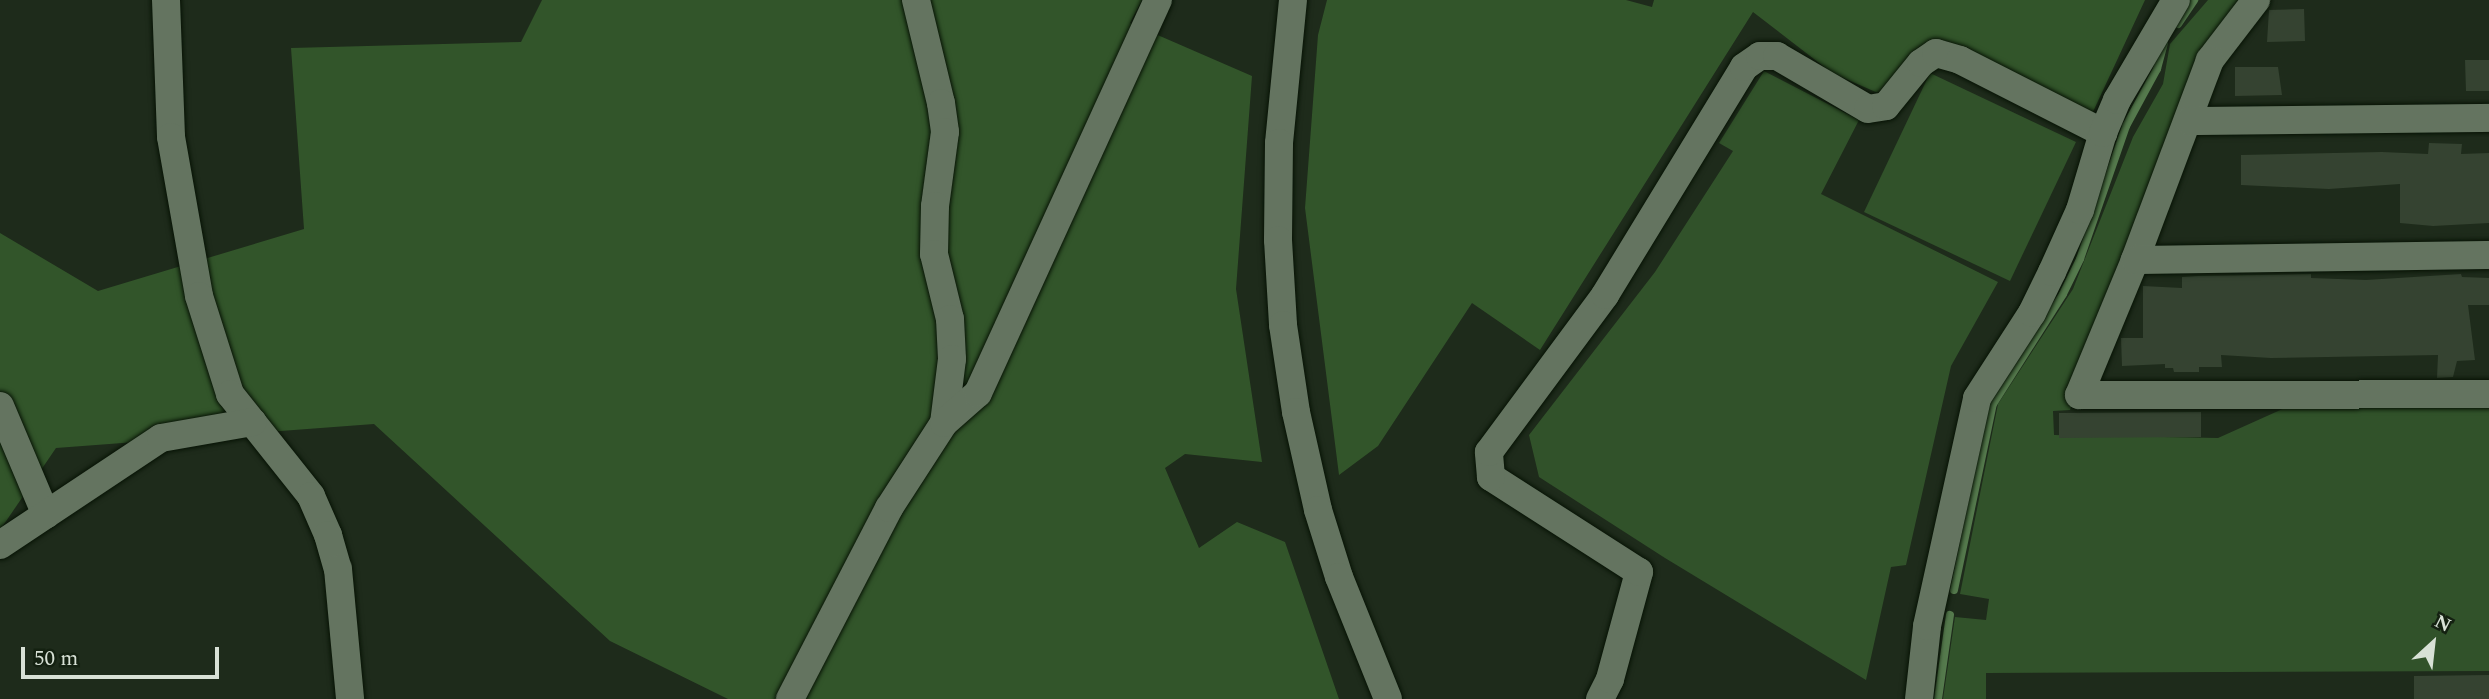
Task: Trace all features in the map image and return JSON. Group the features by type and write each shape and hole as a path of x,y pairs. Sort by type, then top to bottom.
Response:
{"street":[{"path":"166,0 171,137 199,296 230,394 311,496 328,535 338,569 350,699"},
{"path":"916,0 941,103 945,132 935,206 934,242 950,319 952,359 944,423"},
{"path":"790,699 889,508 944,423 978,393 1158,0"},
{"path":"1293,0 1279,143 1278,240 1283,325 1296,412 1318,510 1339,577 1388,699"},
{"path":"1919,699 1927,626 1977,398 2032,313 2080,210 2103,133 2117,100 2176,0"},
{"path":"2256,0 2210,60 2135,260 2079,395 2489,394"},
{"path":"1600,699 1610,679 1639,572 1491,477 1489,453 1605,295 1744,66 1760,56 1777,56 1868,109 1886,106 1921,63 1936,53 1960,60 2103,133"},
{"path":"2189,121 2489,118"},
{"path":"2135,260 2489,255"},
{"path":"0,406 46,514"},
{"path":"0,545 161,438 253,422"}],"green space":[{"path":"542,0 1142,0 1130,23 1252,76 1236,289 1262,462 1185,454 1165,468 1199,548 1237,522 1285,542 1339,699 728,699 610,641 374,424 56,448 0,530 0,233 98,291 304,229 291,48 521,42"},
{"path":"1327,0 1626,0 1652,7 1654,0 2145,0 2092,114 1946,41 1919,47 1878,93 1832,73 1753,12 1540,350 1472,303 1378,446 1339,475 1305,208 1318,35"},
{"path":"2208,0 2238,0 2208,41 2070,410 2053,411 2054,435 2218,438 2287,407 2489,404 2489,671 1986,673 1986,699 1943,699 1955,617 1986,620 1989,599 1960,594 1998,404 2073,289 2133,137 2163,84 2170,44"},
{"path":"1764,71 1859,120 1821,194 1998,282 1951,366 1906,565 1891,567 1866,680 1665,558 1539,477 1529,435 1655,272 1733,151 1719,143"},
{"path":"1930,73 2076,142 2010,281 1864,212"}],"building":[{"path":"2304,9 2305,41 2267,42 2269,10"},
{"path":"2465,60 2489,60 2489,91 2466,91"},
{"path":"2235,67 2278,67 2282,95 2235,96"},
{"path":"2429,143 2462,144 2461,154 2489,153 2489,223 2433,226 2400,223 2400,184 2329,189 2241,185 2241,155 2382,152 2428,154"},
{"path":"2311,274 2311,278 2366,280 2461,274 2462,277 2489,278 2489,305 2468,305 2475,360 2457,361 2453,377 2437,378 2438,355 2271,358 2221,355 2222,367 2199,367 2199,372 2174,372 2173,368 2165,368 2165,364 2122,366 2121,338 2143,338 2143,286 2182,288 2182,277"},
{"path":"2201,412 2201,437 2059,438 2059,413"},
{"path":"2489,675 2489,699 2414,699 2414,676"}],"waterway":[{"path":"2178,24 2194,0"},
{"path":"1954,590 1993,404 2063,294 2080,259 2126,126 2157,69 2164,43"},
{"path":"1938,699 1950,615"}]}
